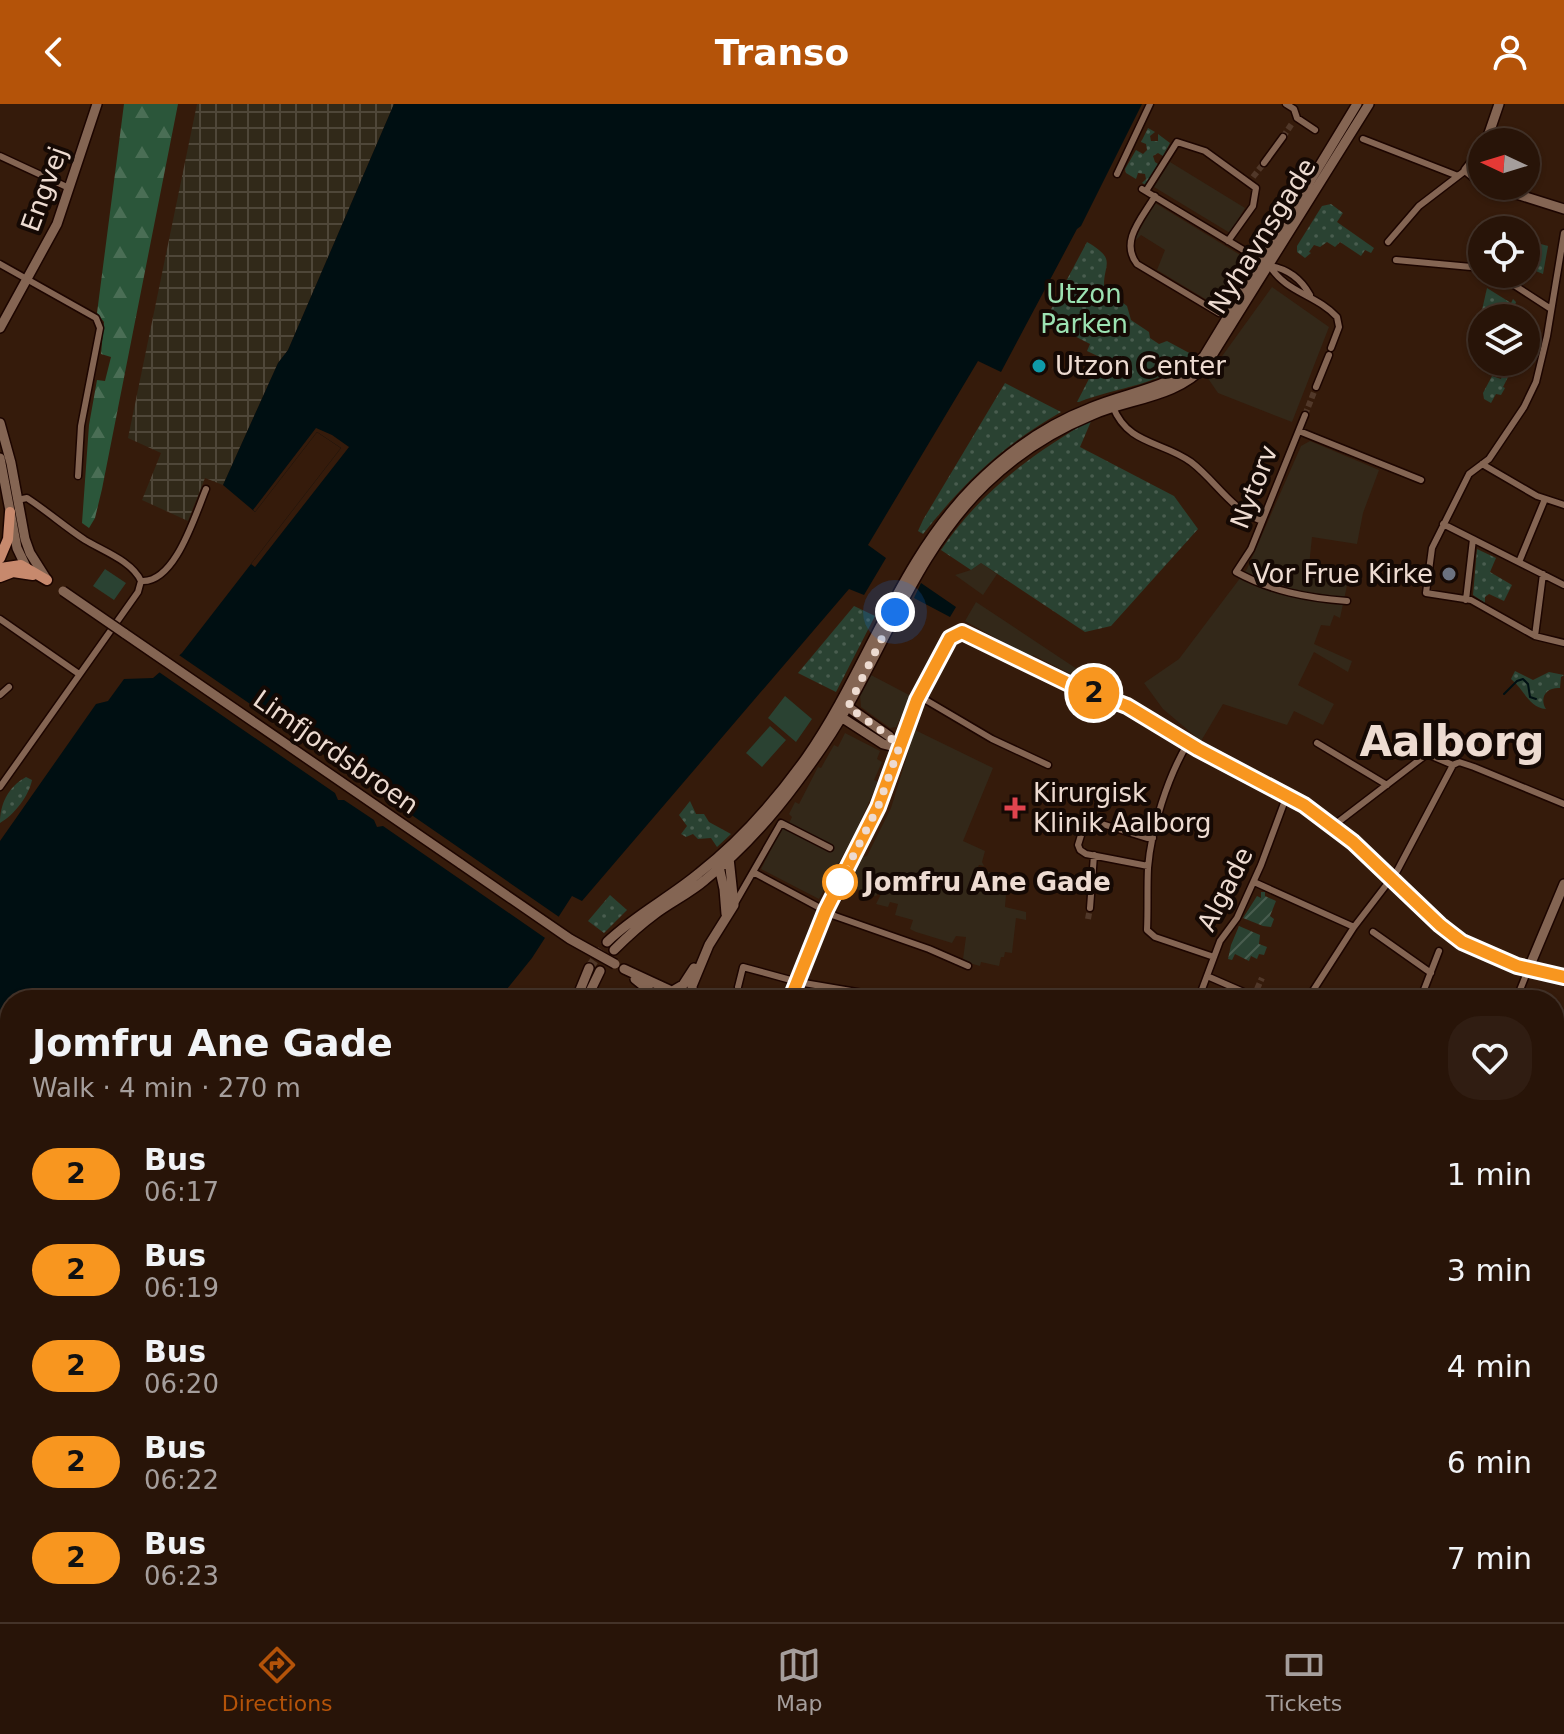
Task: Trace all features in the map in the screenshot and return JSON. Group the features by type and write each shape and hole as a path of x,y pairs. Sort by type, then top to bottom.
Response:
{"main road":[{"name":"Engvej","path":"0,328 57,224 97,104"},
{"name":"Nyhavnsgade","path":"1091,411 1179,388 1192,380 1217,350 1357,104"},
{"name":"Nyhavnsgade","path":"1091,411 1166,383 1189,370 1212,346 1369,104"},
{"path":"1491,128 1499,104"},
{"path":"1468,166 1462,173 1468,176"},
{"path":"1535,200 1564,209"},
{"path":"718,863 729,858 778,806 842,710 922,559 954,519 996,474 1039,442 1091,411"},
{"path":"0,423 17,548 33,575"},
{"path":"0,458 27,545 48,580"},
{"path":"0,558 8,539 12,504"},
{"path":"0,568 25,566 48,580"},
{"path":"0,577 13,572 33,575"},
{"name":"Limfjordsbroen","path":"33,575 48,580 545,922 619,967"},
{"path":"794,990 826,910 878,807 919,696 943,648 957,633 968,632 1069,684 1110,698 1287,795 1333,826 1462,942 1528,970 1564,977"},
{"path":"842,710 889,736 899,748"},
{"path":"611,946 703,882 773,800 842,710"},
{"path":"680,990 734,905 729,858"},
{"path":"718,863 726,914"},
{"path":"1528,970 1564,884"},
{"path":"692,990 709,945"},
{"path":"619,967 663,990"},
{"path":"619,967 648,990"},
{"path":"580,990 589,968"},
{"path":"591,990 600,971"}],"street":[{"path":"1117,174 1150,104"},
{"path":"1286,104 1297,107 1295,120 1315,130"},
{"path":"1264,163 1283,137"},
{"path":"1363,139 1462,173"},
{"path":"1228,241 1256,199 1252,179 1205,151 1177,142 1144,190 1228,241 1266,263 1283,268 1339,320 1316,387"},
{"path":"0,156 70,189"},
{"path":"1388,242 1419,206 1462,173"},
{"path":"1155,196 1129,243 1129,250 1137,264 1219,313"},
{"path":"1564,233 1542,362 1531,395 1489,459 1469,474 1432,548 1426,593 1466,600 1489,609 1535,636 1564,643"},
{"path":"1396,260 1468,266"},
{"path":"1266,263 1277,277 1298,293 1310,295"},
{"path":"0,264 96,318 100,328 81,426 78,476"},
{"path":"1519,288 1551,309"},
{"path":"1113,407 1121,425 1131,433 1190,461 1232,503 1262,521"},
{"name":"Nytorv","path":"1305,415 1251,549 1236,572 1268,588 1313,599 1347,601"},
{"path":"1299,431 1421,480"},
{"path":"1482,464 1545,499 1564,505"},
{"path":"141,581 156,580 166,571 181,548 206,489"},
{"path":"0,787 138,592 141,581 136,572 83,539 27,498 12,504"},
{"path":"1519,562 1545,499"},
{"path":"1443,524 1564,585"},
{"path":"1466,600 1473,539"},
{"path":"1535,636 1543,574"},
{"path":"0,619 79,674"},
{"path":"0,695 9,687"},
{"path":"919,696 992,739 1048,765"},
{"path":"1188,743 1176,764 1153,838 1148,866 1147,930 1155,937 1214,957"},
{"path":"1317,743 1387,785"},
{"path":"1333,826 1427,754 1453,765"},
{"path":"1313,990 1354,927 1391,878 1453,765 1459,762 1474,767 1564,804"},
{"name":"Algade","path":"1202,990 1220,941 1237,918 1254,882 1287,795"},
{"path":"1148,866 1094,855 1080,850 1078,845 1086,819 1153,838"},
{"path":"734,905 781,823 830,848"},
{"path":"1090,908 1094,855"},
{"path":"753,872 835,916 919,945 968,966"},
{"path":"1254,882 1354,927"},
{"path":"1373,932 1431,973"},
{"path":"1424,990 1439,951"},
{"path":"738,987 743,967 840,990"},
{"path":"1520,990 1528,970"},
{"path":"1207,976 1247,990"}],"shaded area":[{"path":"197,104 394,104 288,350 278,363 223,485 205,478 188,521 142,500 161,453 128,438"},
{"path":"394,104 1142,104 1081,226 1001,372 978,361 868,545 886,558 864,595 849,589 582,901 572,896 532,958 506,990 0,990 0,841 96,704 108,701 124,679 153,678 182,653 341,448 317,432 255,512 223,485 278,363 288,350"},
{"path":"1170,162 1245,208 1230,233 1154,187"},
{"path":"1155,203 1250,261 1222,309 1157,270 1165,250 1141,235 1136,240"},
{"path":"1272,287 1329,327 1292,422 1218,393 1207,377"},
{"path":"1310,441 1379,470 1363,513 1357,544 1312,537 1309,566 1348,581 1340,618 1334,615 1330,626 1321,625 1314,644 1352,661 1348,672 1314,652 1298,685 1334,704 1323,725 1294,711 1287,725 1223,704 1201,741 1163,709 1144,683 1179,659 1247,569 1301,446"},
{"path":"981,563 997,574 983,595 955,575"},
{"path":"921,583 956,607 950,617 914,598"},
{"path":"976,602 1077,669 1073,675 1033,655 1031,657 965,621"},
{"path":"871,675 911,696 896,727 890,728 861,707 860,695"},
{"path":"915,730 993,768 963,841 985,851 984,866 979,865 977,869 997,874 997,882 1005,884 1001,893 1006,894 1005,907 1026,912 1026,920 1016,918 1012,953 1005,952 999,966 969,963 963,959 966,937 956,936 952,943 916,932 910,929 913,920 895,915 898,904 890,902 888,907 876,904 881,894 876,896 861,892 850,883 891,808"},
{"path":"845,733 880,751 877,759 882,762 874,780 878,782 855,833 819,899 761,869 782,828 786,829 795,802 799,804 818,767 821,768 834,745 838,747"}],"green space":[{"path":"124,104 178,104 102,489 95,518 89,528 82,523 89,425 97,380 105,381 111,357 101,354 104,322 97,313"},
{"path":"1148,128 1155,132 1150,136 1151,141 1158,141 1158,134 1170,143 1163,156 1158,153 1153,156 1158,164 1146,185 1142,183 1146,179 1145,174 1138,173 1136,179 1125,169 1136,150 1143,154 1147,150 1146,144 1141,142"},
{"path":"1331,204 1343,213 1337,222 1374,248 1371,253 1365,250 1361,256 1340,242 1335,247 1327,242 1320,247 1314,245 1305,258 1297,252 1297,246 1322,206"},
{"name":"Utzon Parken","path":"1087,242 1106,258 1104,288 1127,306 1131,320 1149,332 1150,338 1159,344 1167,341 1193,355 1169,373 1077,402 1092,373 1098,376 1106,360 1087,351 1090,344 1059,328 1060,324 1048,315"},
{"path":"1540,244 1548,246 1543,274 1540,273"},
{"path":"1487,288 1511,303 1513,299 1516,302 1515,304 1483,304"},
{"path":"1492,376 1501,379 1502,376 1508,376 1501,395 1496,394 1491,403 1484,399 1483,393"},
{"path":"1005,383 1061,412 1020,438 986,466 954,497 923,534 918,531 923,520"},
{"path":"1092,419 1080,447 1174,496 1198,529 1111,626 1085,632 981,563 971,570 941,550 990,492 1028,461"},
{"path":"1477,549 1496,558 1490,572 1512,585 1504,601 1489,594 1485,597 1485,603 1473,595"},
{"path":"105,569 126,583 114,600 93,586"},
{"path":"854,606 875,616 836,692 798,673"},
{"path":"1515,671 1533,680 1549,672 1564,675 1560,688 1551,689 1545,694 1543,701 1546,709 1530,701 1511,679"},
{"path":"785,696 812,719 796,742 768,718"},
{"path":"770,726 786,740 762,767 746,753"},
{"path":"26,777 32,780 24,799 0,823 6,797"},
{"path":"690,801 696,814 704,814 709,822 731,834 717,847 711,838 698,839 693,834 686,837 681,834 687,826 679,815"},
{"path":"1261,892 1276,901 1270,916 1274,919 1271,927 1243,918 1257,896 1261,898"},
{"path":"610,895 627,910 604,933 588,921"},
{"path":"1239,926 1260,935 1259,944 1267,947 1264,955 1259,954 1257,959 1251,956 1249,961 1235,954 1232,960 1228,959"}],"pier":[{"path":"316,428 349,447 255,567 251,564 341,448 317,432 255,512 253,510"},
{"path":"176,653 349,772 354,772 358,778 562,919 548,940 383,826 377,827 374,820 344,800 338,800 335,793 156,670"}],"waterway":[{"path":"1504,694 1523,679 1528,684 1530,697 1536,699"},
{"path":"1436,745 1444,744 1459,732"}],"tunnel":[{"path":"1283,137 1293,122"},
{"path":"1253,177 1264,163"},
{"path":"1305,415 1316,387"},
{"path":"1088,919 1090,908"},
{"path":"589,968 607,942"},
{"path":"1257,989 1262,978"}],"bus line":[{"name":"2","path":"794,990 826,910 878,807 917,700 943,648 953,635 962,632 968,632 1069,684 1127,706 1198,749 1304,805 1353,842 1462,942 1517,966 1564,977"}],"place":[{"name":"Utzon Center","path":"1039,366"},
{"name":"Vor Frue Kirke","path":"1449,574"},
{"name":"Kirurgisk Klinik Aalborg","path":"1015,808"},
{"name":"Jomfru Ane Gade","path":"840,882"}],"district":[{"name":"Aalborg","path":"1452,741"}],"route":[{"path":"840,882 878,807 899,748 889,736 848,707 895,612"}]}
